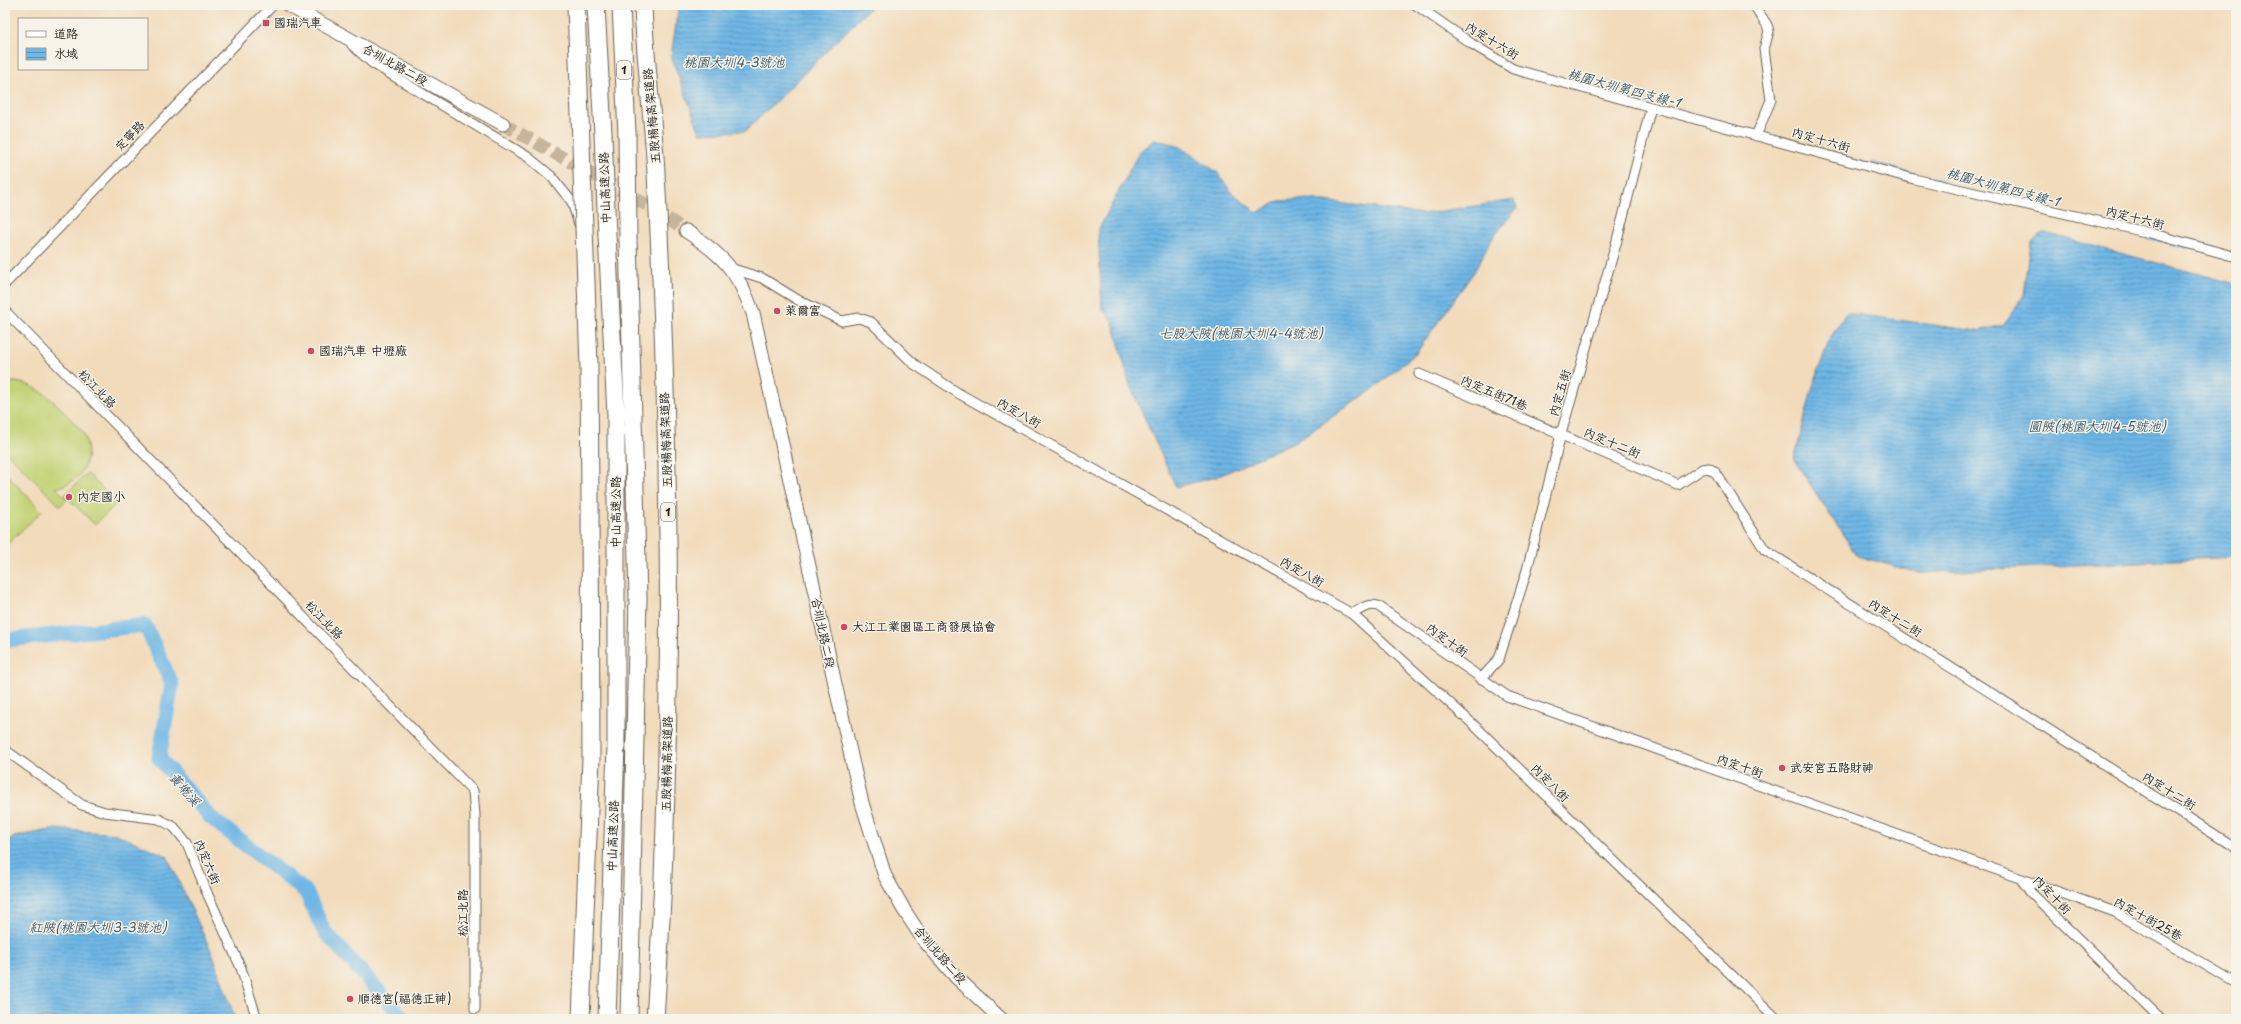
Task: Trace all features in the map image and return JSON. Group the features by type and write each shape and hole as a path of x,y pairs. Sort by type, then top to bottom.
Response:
{"highway":[{"path":"576,5 589,366 590,505 591,758 581,1019"},
{"name":"中山高速公路","path":"596,5 616,415 616,745 606,1019"},
{"name":"中山高速公路","path":"621,5 627,134 628,239 638,597 630,1019"},
{"name":"五股楊梅高架道路","path":"643,5 656,170 669,542 670,617 665,826 654,1019"}],"street":[{"name":"定寧路","path":"5,284 273,5"},
{"name":"合圳北路二段","path":"288,5 503,124"},
{"name":"內定十六街","path":"1416,5 1509,66 1651,107 1914,179 2150,233 2236,257"},
{"path":"1754,5 1767,25 1769,31 1764,48 1771,100 1756,136"},
{"path":"342,35 372,63 528,157 551,176 572,202 593,270 598,533 594,809 589,1004 586,1019"},
{"path":"414,75 414,81 428,97"},
{"name":"內定五街","path":"1481,679 1499,660 1527,570 1561,434 1616,244 1651,107"},
{"name":"合圳北路二段","path":"686,231 715,251 733,269 753,312 851,756 862,803 885,876 923,939 956,977 1000,1019"},
{"name":"內定八街","path":"733,269 762,278 798,300 842,321 859,318 871,322 914,364 958,393 1352,614 1476,727 1777,1019"},
{"name":"松江北路","path":"5,311 473,791 475,815 475,1009"},
{"name":"內定五街71巷","path":"1419,374 1561,434"},
{"name":"內定十二街","path":"1561,434 1678,485 1702,469 1709,468 1716,473 1765,550 2236,848"},
{"name":"內定十街","path":"1352,614 1365,606 1372,604 1378,606 1507,696 2021,879 2031,893 2161,1019"},
{"name":"內定六街","path":"5,750 82,805 105,812 159,819 174,827 187,843 241,968 257,1019"},
{"name":"內定十街25巷","path":"2021,879 2115,912 2236,982"}],"green space":[{"path":"10,382 32,386 42,392 51,399 83,432 88,451 87,459 80,474 65,485 56,488 67,499 60,506 5,451 5,384"},
{"path":"5,473 42,511 5,546"},
{"path":"87,473 117,503 95,525 65,495"}],"water":[{"name":"桃園大圳4-3號池","path":"679,5 873,5 746,131 700,133 671,56"},
{"name":"七股大陂(桃園大圳4-4號池)","path":"1155,139 1178,146 1217,172 1232,193 1257,213 1279,201 1308,199 1423,214 1514,200 1517,208 1492,239 1474,272 1416,353 1372,390 1298,440 1219,476 1176,487 1130,386 1113,322 1102,309 1098,231 1139,152"},
{"name":"圓陂(桃園大圳4-5號池)","path":"2045,233 2236,284 2236,557 1919,573 1857,556 1794,460 1812,389 1829,340 1846,313 1978,331 2003,325 2024,295 2031,242"},
{"name":"紅陂(桃園大圳3-3號池)","path":"55,829 116,834 167,856 213,955 235,1019 5,1019 5,842 14,837"}],"waterway":[{"name":"桃園大圳第四支線-1","path":"1873,163 1942,181"},
{"name":"桃園大圳第四支線-1","path":"2143,236 2189,248"},
{"name":"黃墘溪","path":"5,638 8,640 145,625 172,684 159,758 211,818 306,892 324,931 404,1019"}],"tunnel":[{"path":"503,124 652,208 686,231"}],"place":[{"name":"國瑞汽車","path":"266,23"},
{"name":"萊爾富","path":"777,311"},
{"name":"國瑞汽車 中壢廠","path":"311,351"},
{"name":"內定國小","path":"69,497"},
{"name":"大江工業園區工商發展協會","path":"844,627"},
{"name":"武安宮五路財神","path":"1782,768"},
{"name":"順德宮(福德正神)","path":"350,999"}]}
